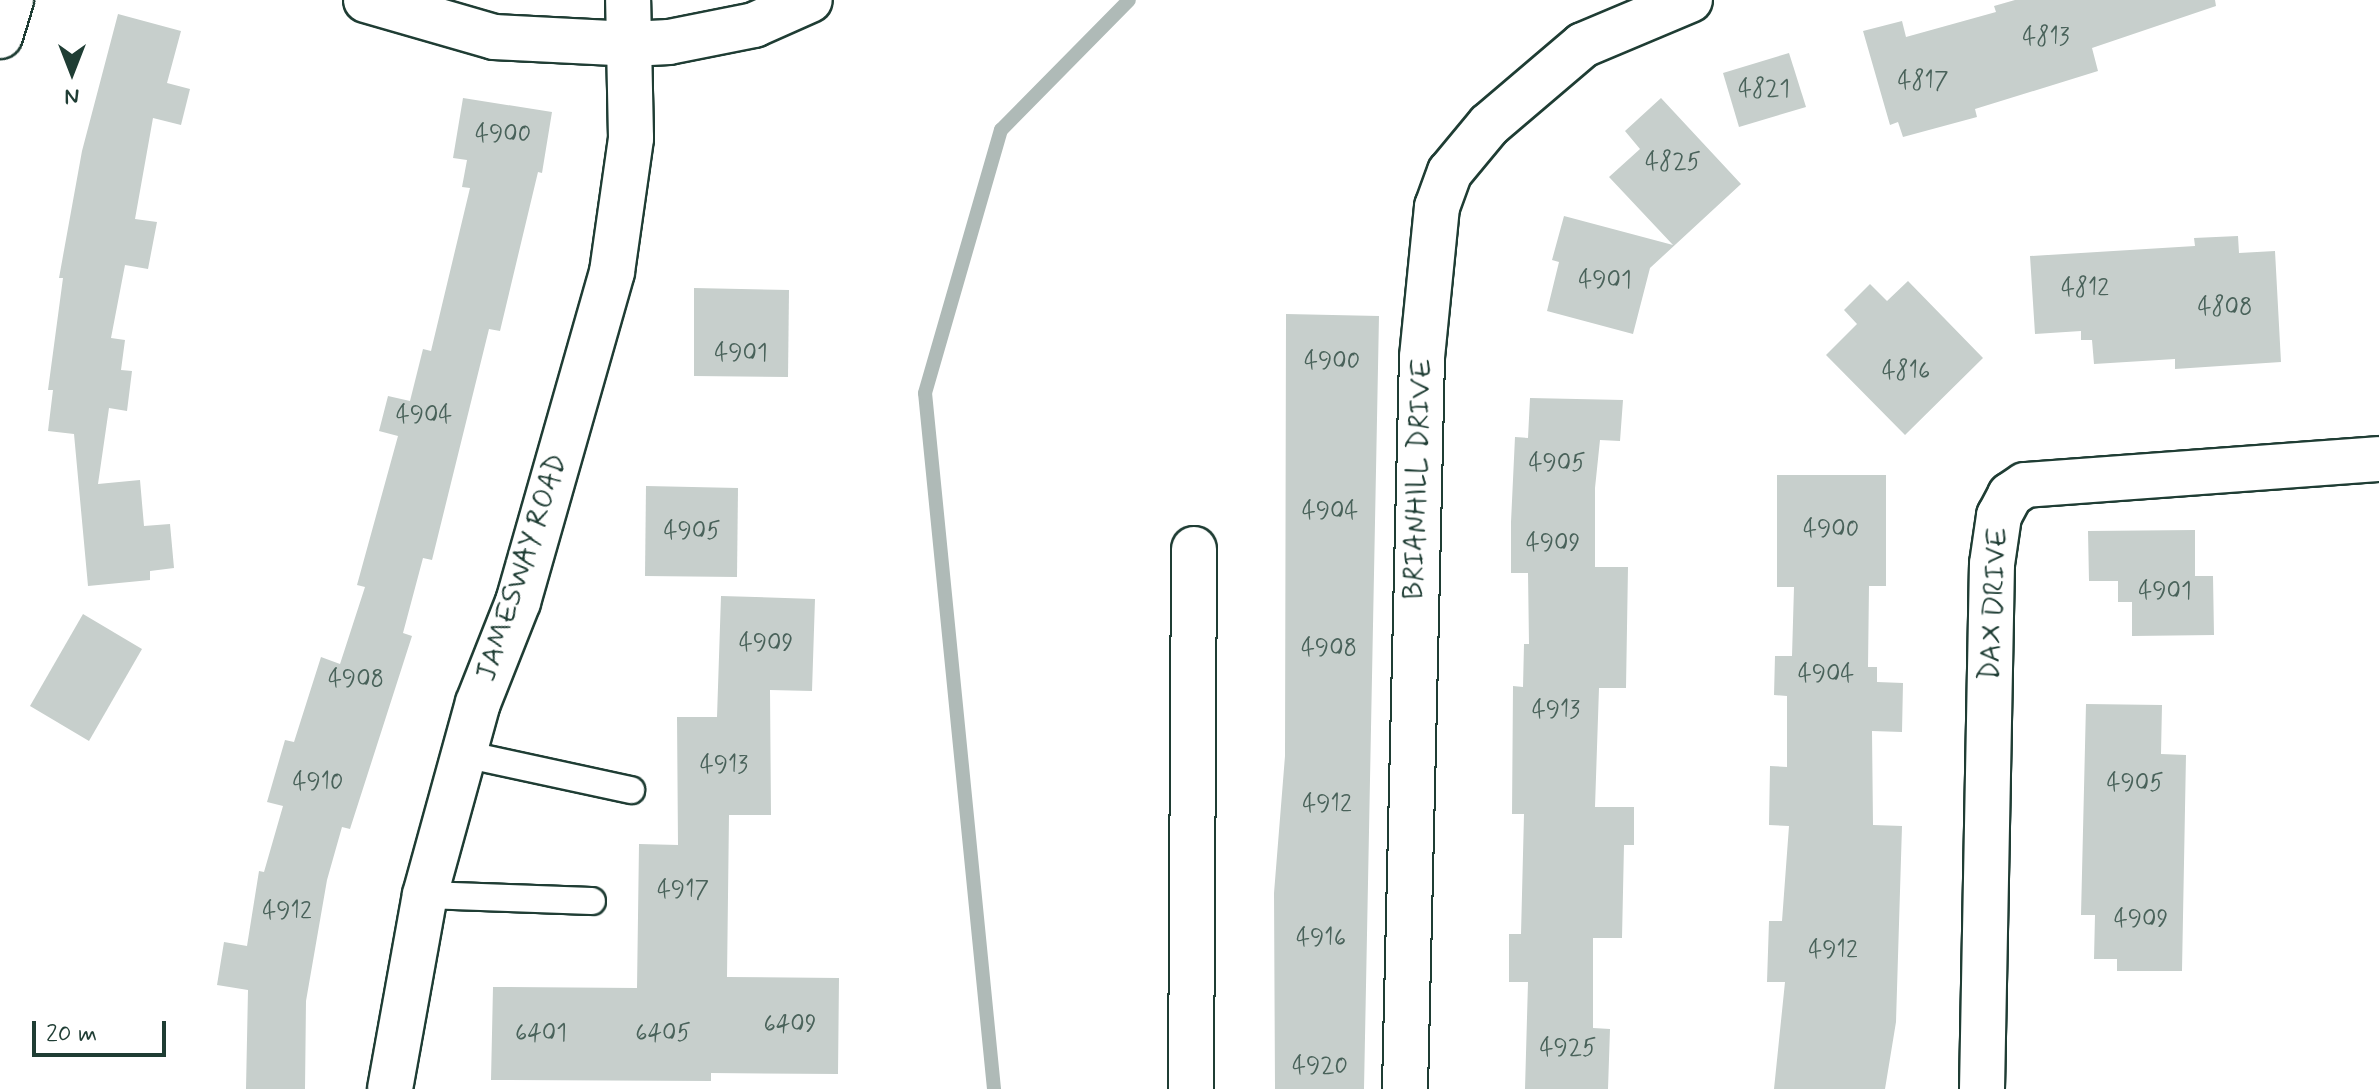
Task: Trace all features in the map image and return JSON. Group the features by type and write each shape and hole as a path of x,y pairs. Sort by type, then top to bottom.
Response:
{"street":[{"path":"0,36 11,0"},
{"path":"366,0 494,37 630,44 669,42 754,25 810,0"},
{"name":"JAMESWAY ROAD","path":"390,1089 425,895 464,754 518,602 612,272 631,138 628,0"},
{"name":"BRIANHILL DRIVE","path":"1405,1089 1422,357 1437,207 1450,172 1489,125 1583,45 1690,0"},
{"name":"DAX DRIVE","path":"1982,1089 1992,564 1999,516 2010,495 2025,485 2379,459"},
{"path":"1191,1089 1194,549"}],"lane":[{"path":"464,754 631,790"},
{"path":"425,895 592,901"}],"building":[{"path":"2015,0 2215,0 2216,6 2092,48 2098,71 1975,109 1977,117 1903,137 1898,122 1890,125 1863,31 1902,21 1906,37 1996,12 1994,6"},
{"path":"118,14 181,31 167,83 190,89 181,125 153,118 135,219 157,222 148,269 125,265 111,338 125,340 121,370 132,371 127,411 109,408 98,484 140,480 144,526 170,524 174,568 150,571 150,580 88,586 74,434 48,431 53,390 48,390 63,278 59,278 82,151"},
{"path":"1789,53 1806,107 1739,127 1723,73"},
{"path":"463,98 552,112 542,173 538,172 500,331 489,329 432,560 423,558 403,633 412,636 350,829 342,827 327,880 306,1001 305,1089 246,1089 248,990 217,985 224,942 247,946 259,871 264,872 283,806 267,802 285,740 294,742 321,657 340,664 365,587 357,585 398,436 379,431 388,396 410,401 423,349 431,351 470,188 462,187 467,160 453,158"},
{"path":"1661,98 1741,184 1650,268 1633,334 1547,311 1559,262 1552,260 1564,216 1673,245 1609,177 1640,149 1625,131"},
{"path":"2238,236 2239,253 2275,251 2281,362 2175,369 2175,359 2094,364 2092,340 2081,340 2081,331 2035,334 2030,256 2195,246 2194,238"},
{"path":"1908,281 1983,358 1905,435 1826,355 1857,324 1844,310 1870,284 1887,301"},
{"path":"694,288 789,290 788,377 694,376"},
{"path":"1286,314 1379,316 1364,1089 1275,1089 1274,893 1285,756"},
{"path":"1530,398 1623,400 1620,441 1600,440 1595,488 1595,567 1628,567 1626,688 1599,688 1595,807 1634,807 1634,845 1624,845 1622,938 1593,938 1593,1028 1610,1029 1608,1089 1525,1089 1528,982 1509,982 1509,934 1521,934 1524,814 1512,814 1513,686 1523,687 1524,644 1529,644 1528,573 1511,573 1511,522 1515,437 1528,438"},
{"path":"1777,475 1886,475 1886,586 1869,586 1868,667 1877,667 1877,682 1903,683 1902,732 1872,731 1873,825 1902,826 1896,1022 1885,1089 1774,1089 1785,982 1767,982 1769,921 1782,921 1789,826 1769,825 1770,766 1787,767 1787,696 1774,695 1775,656 1792,656 1794,587 1777,587"},
{"path":"646,486 738,488 737,577 645,576"},
{"path":"2195,530 2195,576 2213,576 2214,635 2132,636 2132,602 2118,602 2118,581 2089,581 2088,531"},
{"path":"721,596 815,599 812,691 770,690 771,815 729,815 727,977 839,978 838,1074 711,1073 711,1081 491,1080 493,987 637,988 639,844 678,845 677,717 717,717"},
{"path":"83,614 142,649 89,741 30,706"},
{"path":"2086,704 2162,705 2161,754 2186,755 2182,971 2117,971 2117,959 2094,959 2095,915 2081,915"}],"waterway":[{"path":"994,1089 925,393 1001,130 1129,0"}]}
